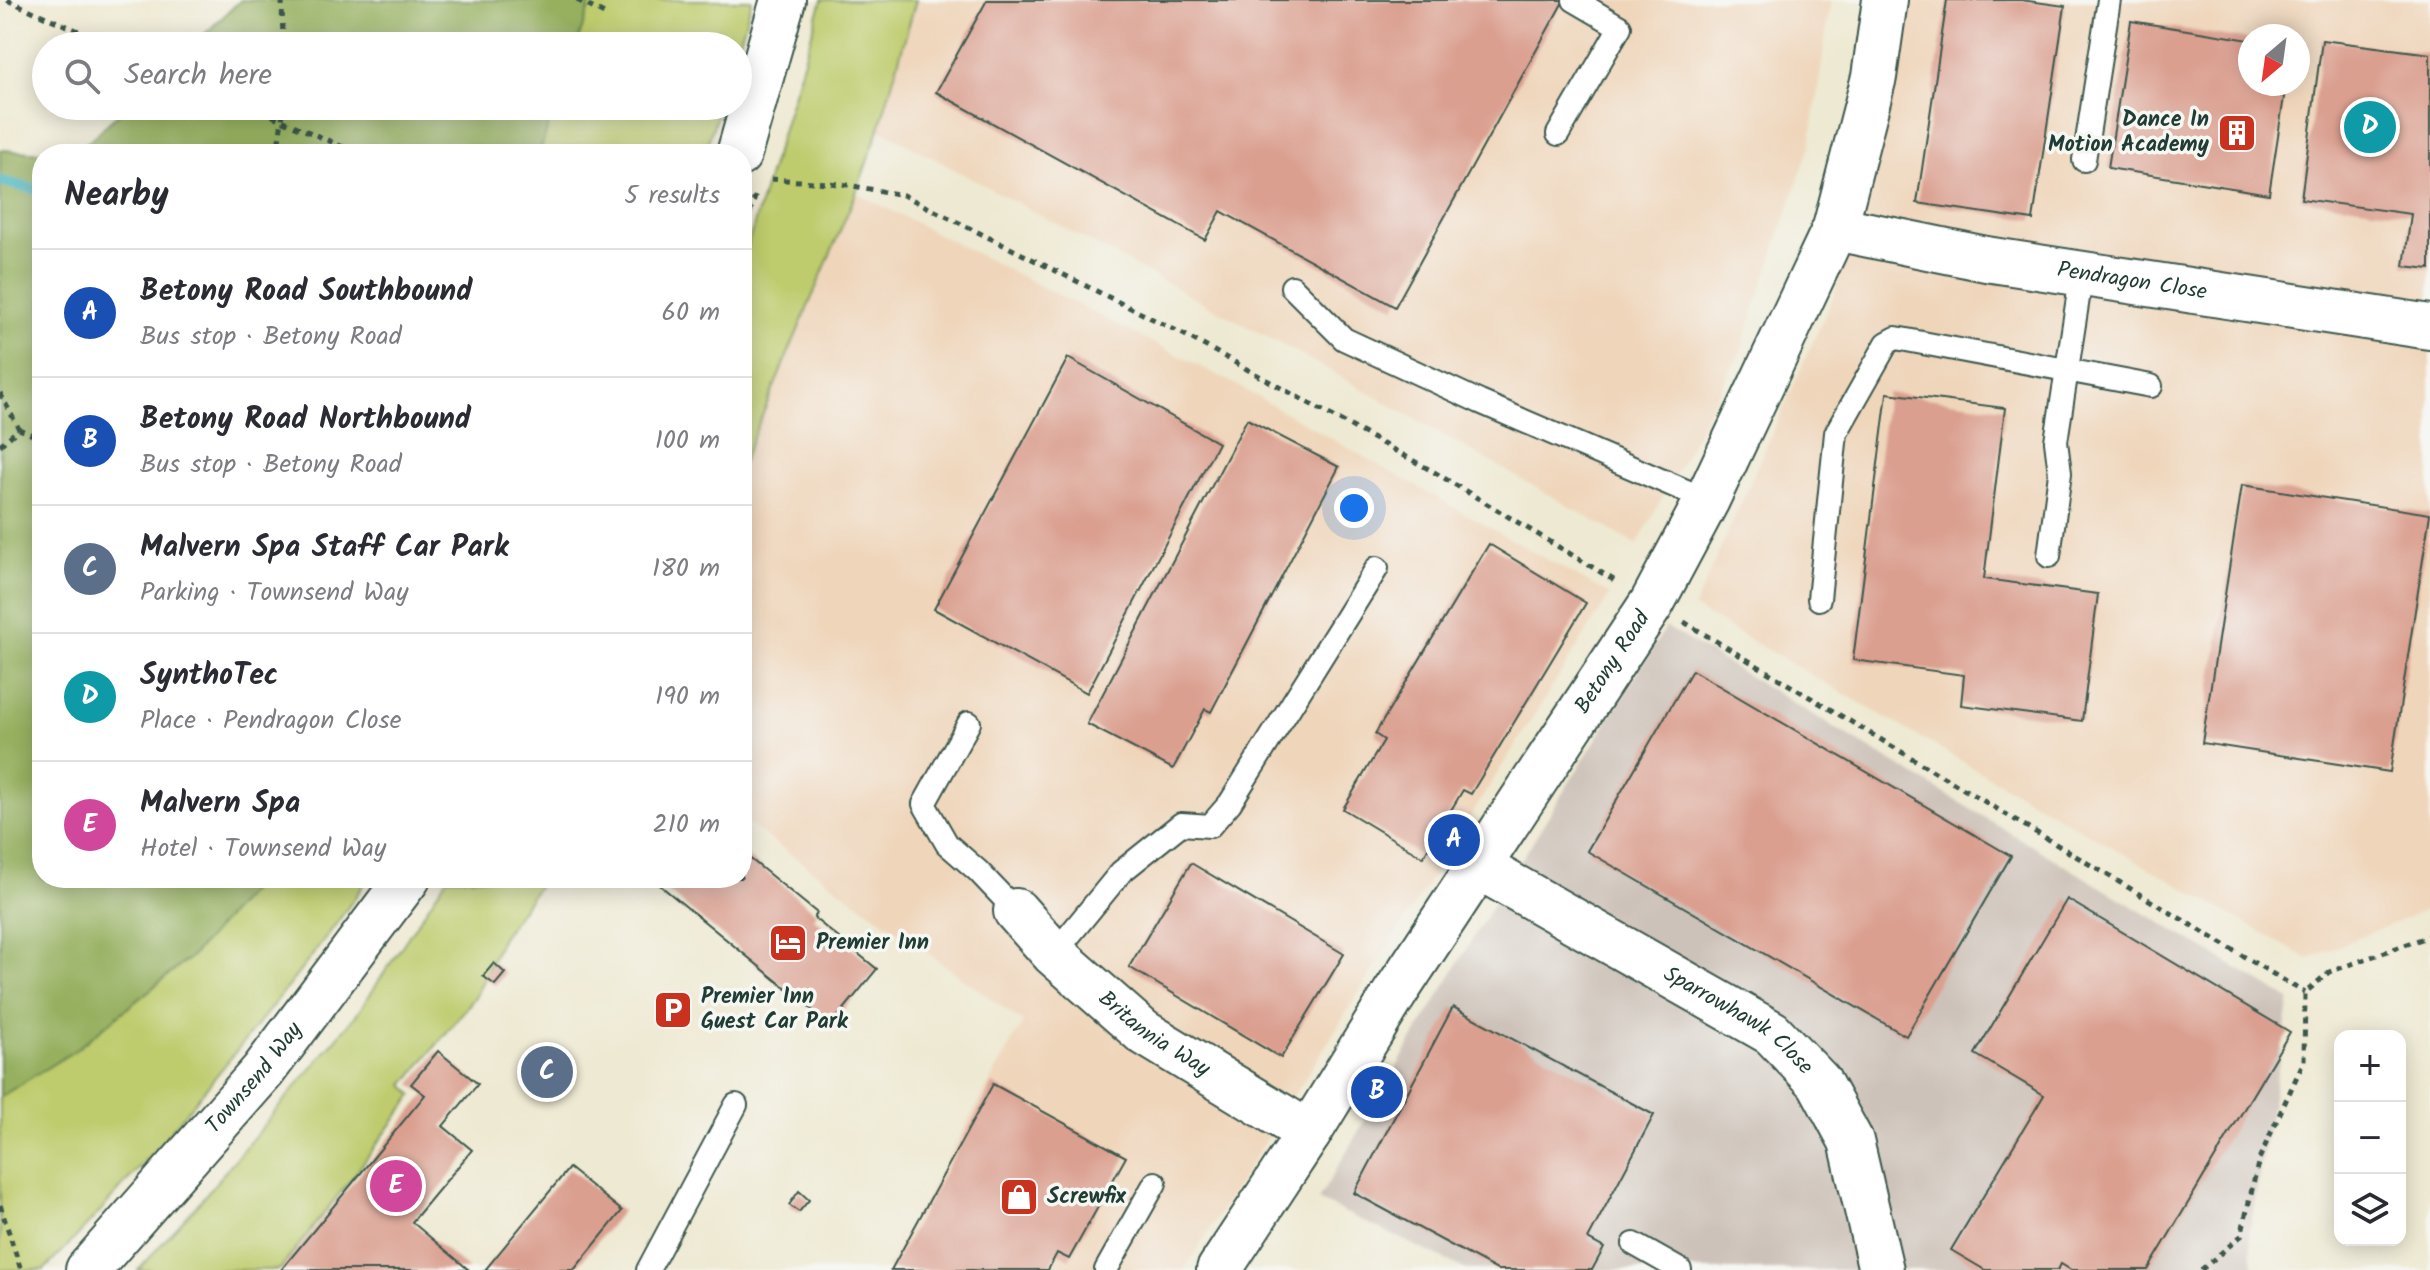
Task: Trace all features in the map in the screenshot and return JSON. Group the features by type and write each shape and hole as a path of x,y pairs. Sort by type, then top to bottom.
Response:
{"street":[{"path":"752,156 783,0"},
{"name":"Betony Road","path":"1219,1270 1309,1133 1395,993 1652,603 1707,500 1835,228 1874,77 1885,0"},
{"name":"Pendragon Close","path":"1835,228 1986,259 2430,327"},
{"name":"Sparrowhawk Close","path":"1479,867 1772,1033 1819,1082 1851,1141 1881,1270"},
{"name":"Townsend Way","path":"88,1270 263,1071 400,888"},
{"name":"Britannia Way","path":"1016,911 1054,954 1143,1032 1309,1133"}],"lane":[{"path":"1558,134 1620,27 1574,0"},
{"path":"2084,160 2109,0"},
{"path":"2049,556 2060,473 2056,441 2082,272"},
{"path":"1292,287 1344,339 1480,402 1707,500"},
{"path":"1819,599 1836,433 1887,343 1896,338 2151,386"},
{"path":"1054,954 1121,872 1181,824 1210,826 1230,803 1377,568"},
{"path":"969,723 924,804 947,844 1016,911"},
{"path":"648,1270 736,1105"},
{"path":"1106,1270 1155,1183"},
{"path":"1634,1244 1680,1270"}],"path":[{"path":"7,0 81,32"},
{"path":"282,0 283,32"},
{"path":"577,0 604,14"},
{"path":"278,144 282,120 336,144"},
{"path":"752,166 903,195 1211,349 1434,472 2305,993"},
{"path":"0,393 16,431"},
{"path":"16,431 32,436"},
{"path":"1,444 16,431"},
{"path":"2201,1270 2241,1236 2259,1159 2304,1061 2305,993 2329,972 2430,936"},
{"path":"0,1205 21,1270"}],"shaded area":[{"path":"916,0 1831,0 1810,145 1740,353 1637,545 1327,369 879,129"},
{"path":"1904,0 2430,0 2430,908 2308,959 1694,608 1836,290"},
{"path":"856,193 1227,380 1610,595 1184,1270 886,1270 1023,1022 752,826 752,439"},
{"path":"1666,627 2290,1000 2249,1234 2254,1270 1467,1270 1318,1200 1477,931"}],"green space":[{"path":"241,0 752,0 742,32 207,32"},
{"path":"241,0 592,0 581,32 207,32"},
{"path":"822,0 916,0 879,129 856,193 752,439 752,231"},
{"path":"112,120 715,120 707,144 86,144"},
{"path":"112,120 550,120 542,144 86,144"},
{"path":"0,150 32,152 32,888 361,888 307,962 194,1102 70,1243 44,1270 0,1270"},
{"path":"0,150 32,152 32,888 253,888 192,956 74,1051 0,1097"},
{"path":"440,888 537,888 502,937 476,996 404,1085 413,1095 279,1270 138,1270 197,1205 357,1014"}],"building":[{"path":"987,0 1564,0 1395,307 1221,211 1205,240 936,92"},
{"path":"1947,0 2021,0 2065,6 2033,220 1917,203"},
{"path":"2131,21 2238,38 2238,96 2284,96 2269,194 2108,168"},
{"path":"2322,40 2430,54 2430,269 2404,266 2411,214 2301,199"},
{"path":"1068,358 1218,443 1087,693 934,609"},
{"path":"1887,393 2005,408 1984,579 2098,594 2082,721 1961,705 1964,675 1853,660"},
{"path":"1247,419 1339,467 1211,712 1205,709 1173,769 1087,724"},
{"path":"2242,485 2430,514 2390,772 2202,743"},
{"path":"1489,544 1586,603 1471,794 1463,790 1423,857 1343,809 1384,740 1375,734"},
{"path":"1692,670 2011,856 1906,1036 1587,851"},
{"name":"Premier Inn","path":"752,860 817,913 814,918 877,969 831,1025 663,888 752,888"},
{"path":"1191,863 1344,954 1281,1058 1129,967"},
{"path":"2067,899 2290,1032 2148,1270 2071,1270 2061,1264 2058,1270 1985,1270 1951,1250 2044,1095 1975,1054"},
{"path":"494,963 505,973 495,985 483,976"},
{"path":"1453,1007 1654,1115 1588,1239 1604,1248 1592,1270 1497,1270 1354,1193"},
{"path":"438,1051 478,1084 443,1126 472,1150 412,1222 469,1270 281,1270 425,1095 411,1084"},
{"path":"993,1084 1126,1157 1069,1259 1057,1253 1048,1270 891,1270"},
{"path":"569,1168 622,1211 574,1270 485,1270"},
{"path":"799,1191 809,1200 799,1212 789,1205"}],"waterway":[{"path":"0,181 32,189"}],"place":[{"name":"SynthoTec","path":"2370,127"},
{"name":"Dance In Motion Academy","path":"2237,133"},
{"name":"Betony Road Southbound","path":"1454,840"},
{"name":"Premier Inn","path":"788,943"},
{"name":"Premier Inn Guest Car Park","path":"673,1010"},
{"name":"Malvern Spa Staff Car Park","path":"547,1072"},
{"name":"Betony Road Northbound","path":"1377,1092"},
{"name":"Malvern Spa","path":"396,1186"},
{"name":"Screwfix","path":"1019,1197"}]}
